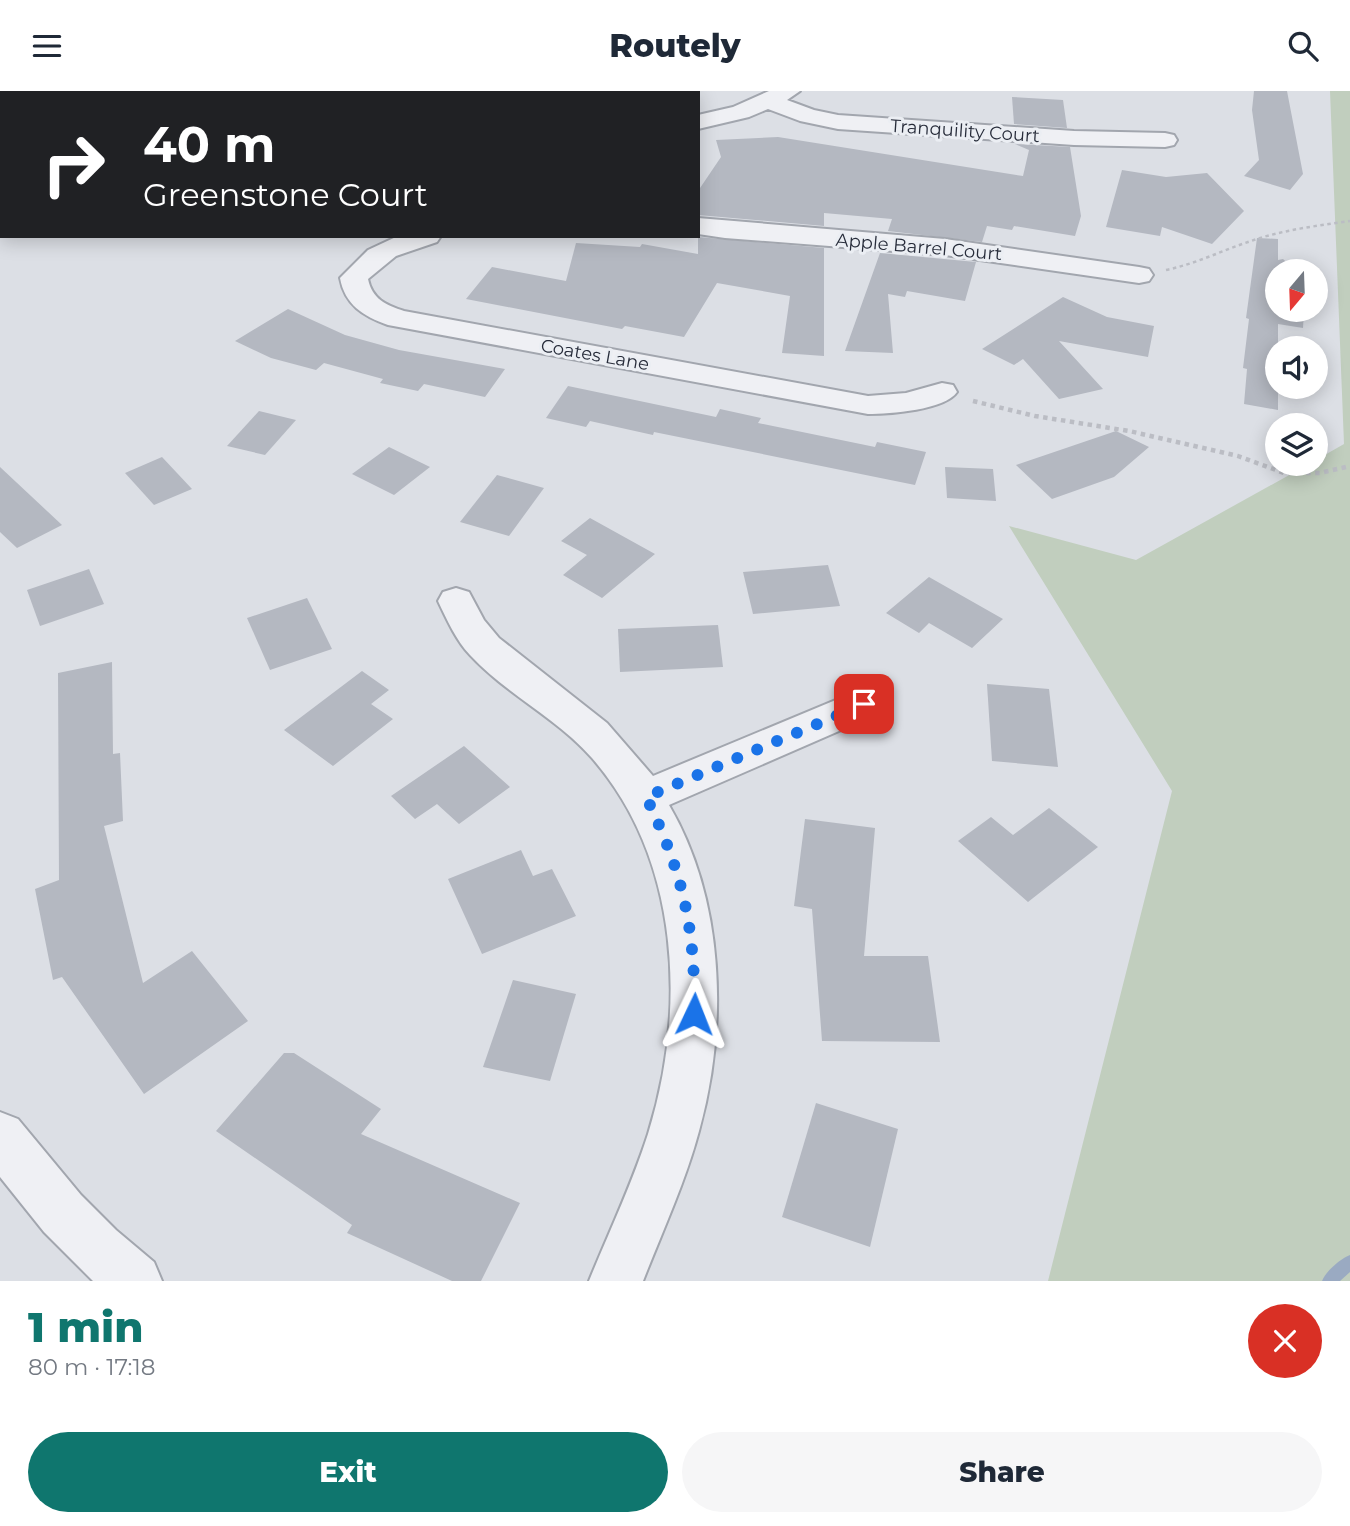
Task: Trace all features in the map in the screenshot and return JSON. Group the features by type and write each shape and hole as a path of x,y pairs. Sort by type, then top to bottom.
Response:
{"street":[{"path":"700,122 741,112 778,96"},
{"name":"Tranquility Court","path":"778,96 808,116 838,122 1074,138 1165,139"},
{"name":"Apple Barrel Court","path":"700,226 768,236 986,251 1139,275"},
{"name":"Coates Lane","path":"420,238 377,253 364,264 354,278 356,291 365,304 398,319 867,405 917,401 942,392"},
{"path":"456,601 469,627 490,653 564,706 607,748 646,797 667,841 686,900 695,966 693,1038 679,1114 616,1281"},
{"path":"646,797 864,704"},
{"path":"0,1136 39,1189 117,1268 135,1281"}],"path":[{"path":"1139,275 1189,265 1250,241 1296,229 1350,221"},
{"path":"942,392 1035,417 1129,431 1238,456 1284,473 1320,473 1350,466"}],"green space":[{"path":"1330,91 1350,91 1350,1281 1048,1281 1172,791 1009,526 1136,560 1287,476 1328,476 1328,453 1344,444"}],"building":[{"path":"1254,91 1287,91 1303,174 1290,190 1244,176 1259,160 1252,110"},
{"path":"1012,97 1063,100 1067,128 1014,124"},
{"path":"778,137 1023,176 1029,150 1015,144 1070,147 1081,216 1075,236 1014,226 1012,230 987,226 982,242 888,231 892,219 824,213 824,226 700,215 700,188 721,157 716,140"},
{"path":"1122,170 1166,177 1207,173 1244,211 1212,244 1162,227 1160,236 1106,227"},
{"path":"700,237 824,248 824,356 782,353 790,296 717,283 684,337 625,326 622,329 466,299 492,267 566,281 576,243 640,247 642,244 698,254"},
{"path":"1257,238 1278,239 1278,259 1265,259 1265,322 1303,322 1303,328 1278,324 1278,336 1265,336 1265,399 1278,399 1278,410 1244,404 1247,369 1243,368 1249,319 1246,318"},
{"path":"880,253 976,262 965,301 907,291 905,297 888,294 893,353 845,351"},
{"path":"1063,297 1107,317 1154,326 1148,357 1059,341 1103,389 1059,399 1023,359 1014,365 982,349"},
{"path":"288,309 345,335 399,350 505,369 485,397 424,384 418,391 380,383 383,379 324,363 316,370 271,358 235,341"},
{"path":"568,386 716,417 720,409 761,418 758,423 875,447 877,442 926,452 915,485 654,432 653,435 590,421 586,427 546,418"},
{"path":"259,411 296,420 265,455 227,446"},
{"path":"1116,431 1149,447 1114,477 1052,499 1016,465"},
{"path":"389,447 430,467 394,495 352,474"},
{"path":"162,457 192,489 154,505 125,473"},
{"path":"0,467 62,525 17,548 0,532"},
{"path":"945,467 993,469 996,501 947,498"},
{"path":"497,475 544,488 509,536 460,522"},
{"path":"590,518 655,554 602,598 563,575 587,555 561,541"},
{"path":"828,565 840,606 753,614 743,572"},
{"path":"89,569 104,604 40,626 27,590"},
{"path":"929,577 1003,619 972,648 929,623 919,633 886,613"},
{"path":"307,598 332,649 270,670 247,618"},
{"path":"718,625 723,667 620,672 618,629"},
{"path":"112,662 113,754 120,753 123,821 104,826 143,983 192,951 248,1021 144,1094 62,977 53,980 35,889 59,880 58,673"},
{"path":"362,671 389,690 371,704 393,719 333,766 284,730"},
{"path":"987,684 1049,689 1058,767 992,761"},
{"path":"464,746 510,787 459,824 437,804 415,819 391,796"},
{"path":"1049,808 1098,847 1028,902 958,841 991,817 1013,835"},
{"path":"805,819 875,828 864,956 928,956 940,1042 822,1041 812,909 794,906"},
{"path":"521,850 533,876 552,869 576,916 482,954 448,879"},
{"path":"513,980 576,994 550,1081 483,1067"},
{"path":"284,1053 294,1053 381,1109 361,1134 520,1203 481,1281 452,1281 347,1233 352,1225 216,1131"},
{"path":"816,1103 898,1129 870,1247 782,1217"}],"waterway":[{"path":"1329,1281 1350,1262"}],"route":[{"path":"694,1014 695,966 686,900 667,841 646,797 864,704"}]}
